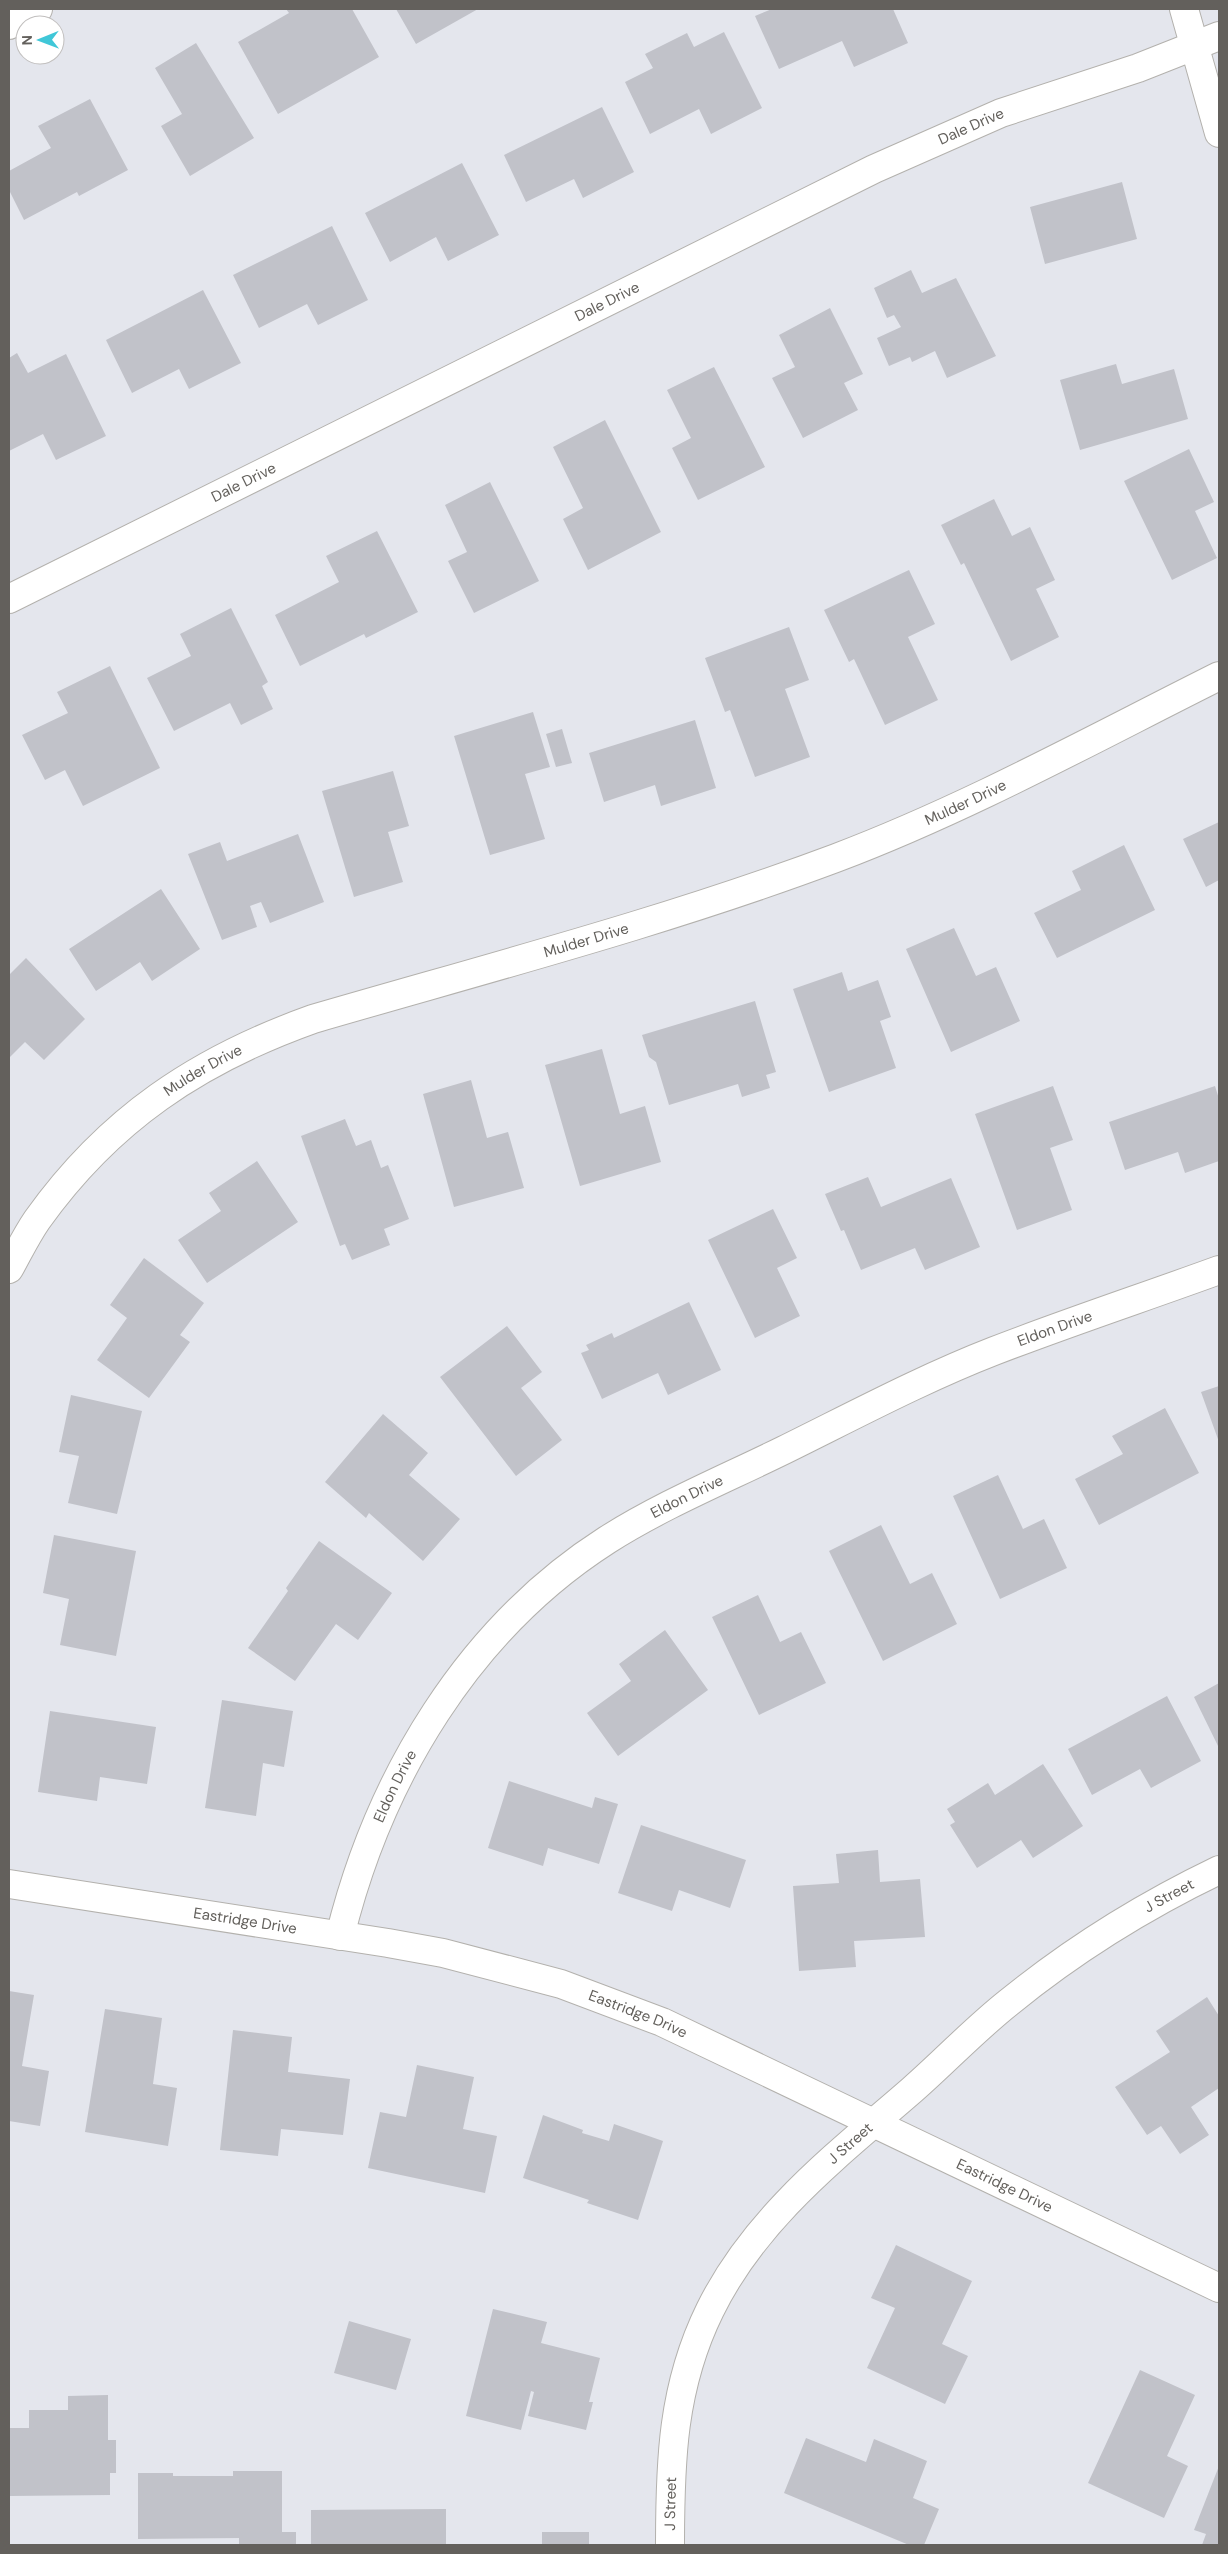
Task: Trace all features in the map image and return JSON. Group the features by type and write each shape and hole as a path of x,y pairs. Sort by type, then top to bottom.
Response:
{"street":[{"path":"9,25 38,9"},
{"path":"1184,9 1207,41 1219,133"},
{"name":"Dale Drive","path":"9,599 874,169 1001,113 1138,68 1207,41"},
{"name":"Mulder Drive","path":"9,1270 36,1221 83,1162 132,1116 168,1088 199,1069 263,1036 313,1019 711,902 836,858 960,804 1219,676"},
{"name":"Eldon Drive","path":"340,1936 350,1894 371,1838 395,1784 433,1715 477,1655 548,1583 579,1559 640,1521 929,1378 995,1350 1219,1270"},
{"name":"J Street","path":"670,2545 670,2484 673,2429 687,2370 709,2311 741,2256 760,2230 829,2161 1009,2002 1131,1915 1219,1870"},
{"name":"Eastridge Drive","path":"9,1884 443,1953 561,1984 662,2022 1219,2288"}],"building":[{"path":"286,9 352,9 379,57 278,114 238,42 289,13"},
{"path":"396,9 478,9 416,44"},
{"path":"772,9 893,9 908,43 854,67 842,41 779,69 755,16"},
{"path":"724,32 762,108 711,134 699,109 650,134 625,82 653,68 645,54 687,33 694,47"},
{"path":"196,43 254,138 190,176 161,126 182,114 155,68"},
{"path":"90,99 128,170 79,196 77,192 24,220 9,190 9,171 51,148 38,126"},
{"path":"602,107 634,172 583,198 574,179 526,202 504,155"},
{"path":"462,163 499,235 448,261 436,237 390,262 365,213"},
{"path":"1122,182 1137,239 1045,264 1030,207"},
{"path":"332,226 368,300 318,325 307,304 259,328 233,275"},
{"path":"911,270 922,293 956,278 996,356 947,378 935,351 912,362 910,357 889,366 877,338 901,327 894,315 887,318 874,288"},
{"path":"203,290 241,363 189,389 179,369 132,393 106,340"},
{"path":"830,308 863,374 844,383 858,410 803,438 772,378 795,367 779,335"},
{"path":"17,353 28,373 66,354 106,436 56,460 43,434 9,451 9,358"},
{"path":"1116,364 1122,384 1174,369 1188,419 1080,450 1060,380"},
{"path":"714,367 765,467 698,500 672,448 691,438 667,390"},
{"path":"605,420 661,532 588,570 563,519 583,508 553,447"},
{"path":"1189,449 1214,502 1195,511 1217,558 1172,580 1124,481"},
{"path":"490,482 539,581 474,613 448,561 467,552 445,505"},
{"path":"994,499 1012,536 1030,527 1055,580 1036,589 1059,637 1011,661 964,563 961,565 941,525"},
{"path":"377,531 418,612 366,638 364,634 300,666 275,615 339,582 326,556"},
{"path":"909,570 935,624 908,637 938,700 885,725 854,659 849,662 824,610"},
{"path":"231,608 268,682 262,686 273,709 241,725 230,703 174,731 147,678 191,656 180,634"},
{"path":"789,627 809,680 785,689 810,757 755,777 730,710 725,712 705,658"},
{"path":"110,666 160,768 83,806 65,770 45,780 22,735 68,713 57,692"},
{"path":"533,712 550,767 525,774 545,839 490,855 454,736"},
{"path":"695,720 716,788 661,806 655,785 604,802 589,753"},
{"path":"562,729 572,763 556,767 546,734"},
{"path":"393,771 409,826 388,832 403,882 354,897 322,791"},
{"path":"1219,822 1219,880 1206,887 1183,839"},
{"path":"298,834 324,902 270,923 261,902 250,906 257,927 222,940 188,854 220,842 227,861"},
{"path":"1124,845 1155,910 1057,958 1034,913 1081,890 1072,871"},
{"path":"161,889 200,949 152,981 140,962 96,991 69,949"},
{"path":"954,928 976,976 996,967 1020,1021 951,1052 906,949"},
{"path":"26,958 85,1019 44,1060 25,1042 9,1058 9,975"},
{"path":"842,972 848,991 878,980 891,1017 880,1021 896,1068 829,1092 793,989"},
{"path":"755,1001 776,1072 766,1075 770,1088 742,1097 738,1084 669,1105 656,1062 649,1057 642,1035"},
{"path":"602,1049 620,1114 645,1106 661,1162 580,1186 545,1065"},
{"path":"471,1080 487,1138 508,1132 524,1188 454,1207 423,1094"},
{"path":"1053,1086 1073,1140 1050,1148 1072,1210 1017,1230 975,1114"},
{"path":"1215,1086 1219,1099 1219,1161 1185,1173 1178,1152 1125,1170 1109,1122"},
{"path":"345,1119 356,1146 371,1140 381,1168 388,1165 409,1219 384,1229 390,1245 352,1260 345,1244 340,1246 301,1136"},
{"path":"257,1161 298,1222 207,1283 178,1240 221,1211 209,1193"},
{"path":"868,1177 881,1207 951,1178 980,1247 925,1270 915,1248 861,1270 844,1230 841,1231 825,1194"},
{"path":"773,1209 797,1258 777,1268 800,1316 755,1338 708,1240"},
{"path":"144,1258 204,1303 180,1335 190,1342 149,1398 97,1360 127,1318 110,1305"},
{"path":"689,1302 721,1370 668,1395 658,1373 602,1399 581,1353 589,1350 586,1345 612,1333 614,1338"},
{"path":"507,1326 542,1372 521,1388 562,1440 516,1476 440,1377"},
{"path":"1219,1386 1219,1442 1201,1392"},
{"path":"71,1395 142,1411 117,1514 68,1503 79,1456 59,1452"},
{"path":"1165,1408 1199,1473 1099,1525 1075,1479 1123,1454 1112,1436"},
{"path":"383,1414 428,1453 409,1475 460,1519 423,1561 369,1513 366,1518 325,1482"},
{"path":"998,1475 1023,1529 1044,1519 1067,1568 1000,1599 953,1496"},
{"path":"881,1525 910,1584 932,1573 957,1624 883,1661 829,1551"},
{"path":"54,1535 136,1551 116,1656 60,1645 69,1599 43,1593"},
{"path":"319,1541 392,1593 358,1640 336,1624 295,1681 248,1648 288,1591 286,1588"},
{"path":"758,1595 780,1642 801,1632 826,1683 759,1715 712,1617"},
{"path":"665,1630 708,1690 618,1756 587,1713 631,1681 619,1664"},
{"path":"1219,1683 1219,1748 1194,1697"},
{"path":"1167,1696 1201,1761 1151,1788 1140,1769 1092,1795 1068,1749"},
{"path":"222,1700 293,1711 284,1767 263,1763 256,1816 205,1808"},
{"path":"50,1711 156,1727 147,1784 100,1777 97,1801 38,1792"},
{"path":"1043,1764 1083,1826 1033,1858 1021,1840 977,1868 950,1825 955,1822 947,1809 988,1783 995,1795"},
{"path":"509,1781 592,1808 595,1797 618,1804 599,1864 548,1848 543,1866 488,1848"},
{"path":"641,1825 746,1860 730,1908 679,1890 672,1911 618,1893"},
{"path":"878,1850 880,1882 920,1879 925,1937 854,1941 856,1967 799,1971 793,1886 839,1883 836,1854"},
{"path":"9,1991 34,1995 22,2066 49,2071 40,2126 9,2121"},
{"path":"1207,1997 1219,2016 1219,2088 1191,2107 1209,2135 1180,2154 1161,2126 1147,2135 1115,2087 1170,2052 1156,2031"},
{"path":"105,2009 162,2018 153,2084 177,2088 168,2146 85,2132"},
{"path":"233,2030 292,2037 288,2072 350,2079 343,2135 281,2129 278,2156 220,2150"},
{"path":"417,2065 474,2077 463,2129 497,2136 485,2193 368,2168 380,2112 406,2117"},
{"path":"543,2115 583,2130 582,2133 609,2141 614,2124 663,2141 638,2220 587,2203 589,2200 523,2178"},
{"path":"896,2245 972,2281 942,2344 968,2356 945,2404 867,2368 895,2308 871,2298"},
{"path":"493,2309 547,2322 541,2343 600,2358 589,2402 593,2402 586,2430 528,2416 534,2392 531,2391 521,2430 466,2416"},
{"path":"349,2321 411,2339 396,2390 334,2373"},
{"path":"1140,2370 1195,2395 1167,2456 1188,2466 1164,2518 1088,2483"},
{"path":"108,2395 108,2440 116,2440 116,2473 110,2473 110,2495 9,2496 9,2428 29,2428 29,2410 68,2410 68,2396"},
{"path":"806,2438 866,2462 874,2439 927,2461 913,2498 939,2509 924,2545 909,2545 784,2493"},
{"path":"1219,2466 1219,2545 1202,2545 1206,2534 1194,2530"},
{"path":"233,2471 282,2471 282,2532 296,2532 296,2545 239,2545 239,2538 138,2539 138,2473 173,2473 173,2476 233,2476"},
{"path":"446,2509 446,2545 311,2545 311,2510"},
{"path":"542,2532 589,2532 589,2545 542,2545"}]}
